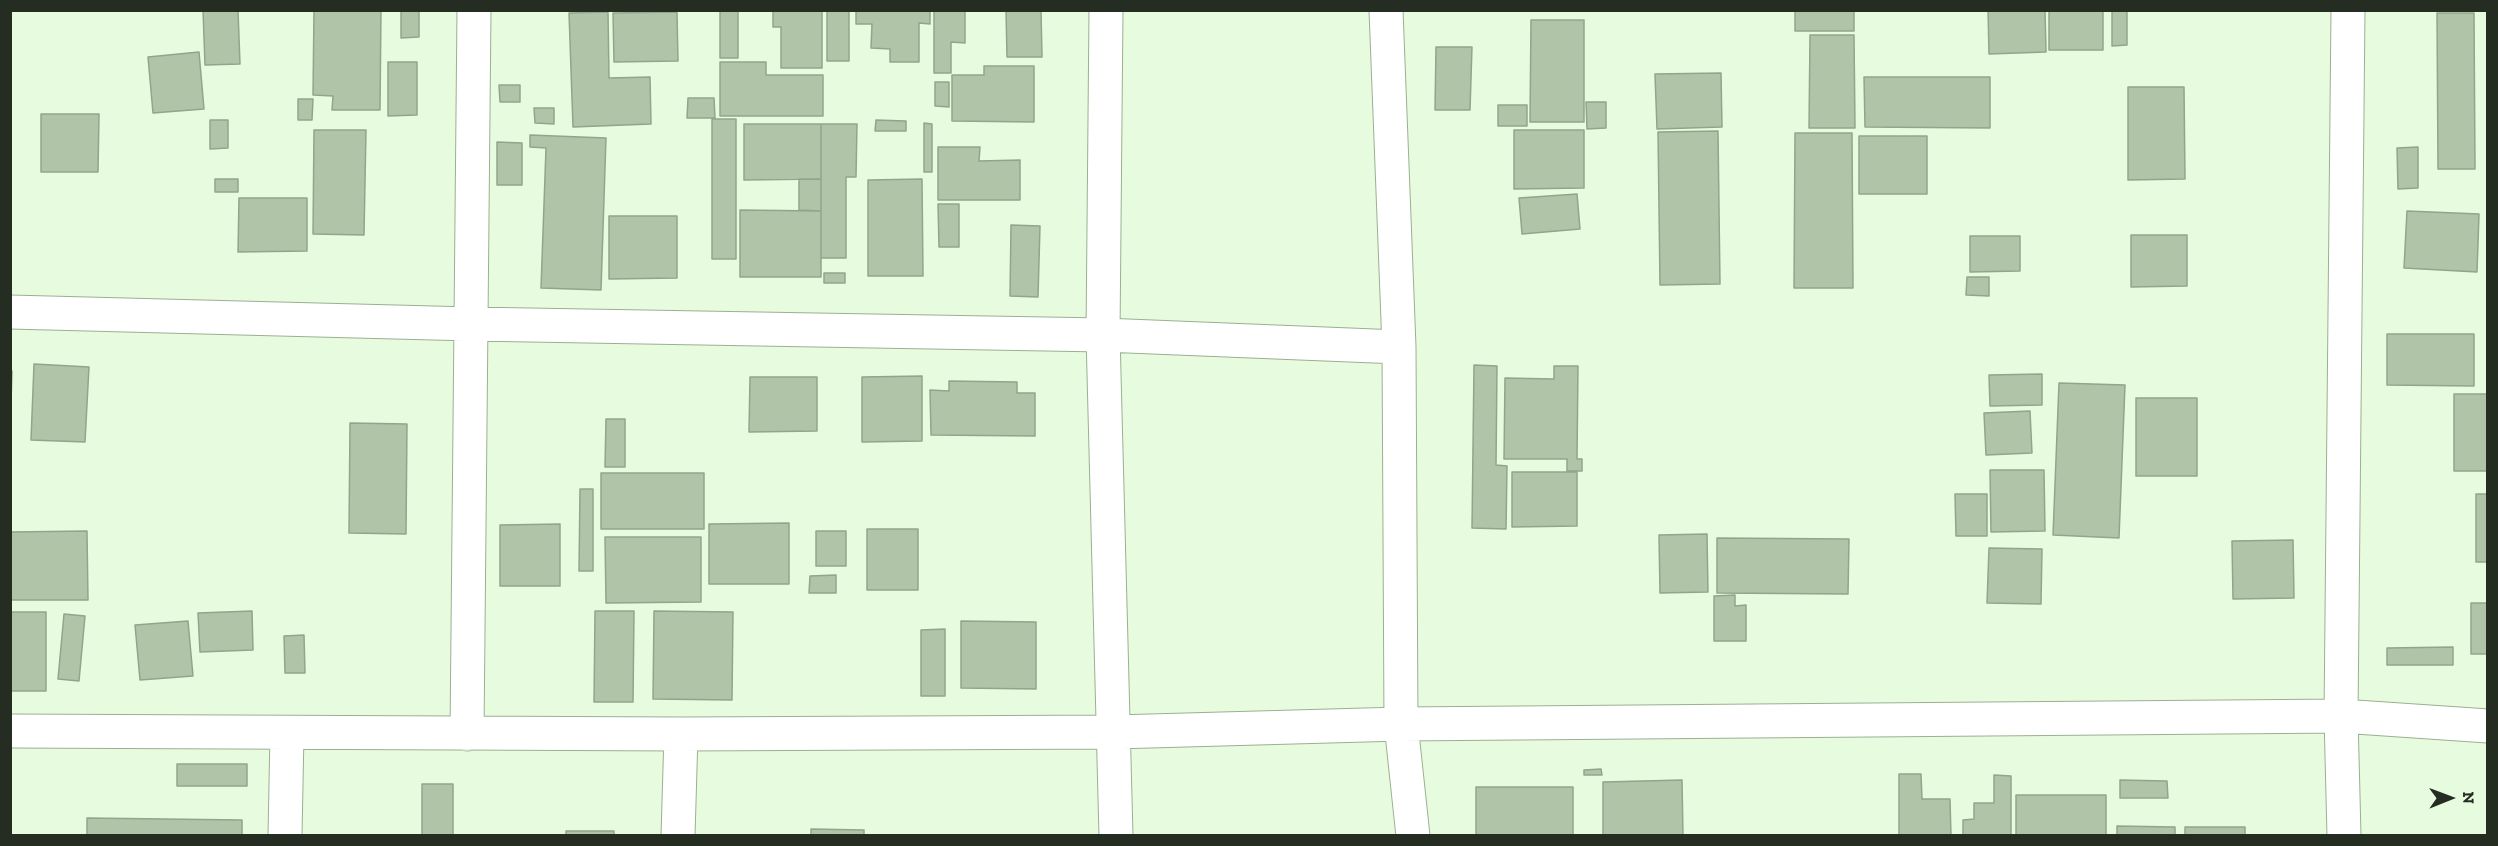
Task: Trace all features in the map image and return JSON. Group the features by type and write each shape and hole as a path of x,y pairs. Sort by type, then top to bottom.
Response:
{"street":[{"path":"466,734 474,10"},
{"path":"1106,10 1103,335 1116,836"},
{"path":"1386,10 1399,347 1401,724 1413,836"},
{"path":"2344,836 2341,716 2348,10"},
{"path":"10,312 472,324 1103,335 1399,347"},
{"path":"10,731 681,735 1114,732 1401,724 2341,716 2487,726"},
{"path":"285,836 287,733"},
{"path":"678,836 681,735"}],"building":[{"path":"203,10 238,10 240,64 205,65"},
{"path":"314,10 381,10 380,110 332,110 333,96 313,95"},
{"path":"401,10 419,10 419,37 401,38"},
{"path":"720,10 738,10 738,58 720,58"},
{"path":"773,10 822,10 822,68 781,68 781,27 773,27"},
{"path":"827,10 849,10 849,61 827,61"},
{"path":"856,10 930,10 930,24 919,23 919,62 890,62 890,49 871,48 872,24 856,24"},
{"path":"934,10 965,10 965,43 951,42 951,73 934,73"},
{"path":"1006,10 1041,10 1042,57 1007,57"},
{"path":"1795,10 1854,10 1854,31 1795,31"},
{"path":"1988,10 2045,10 2046,52 1989,54"},
{"path":"2049,10 2103,10 2103,50 2049,50"},
{"path":"2112,10 2127,10 2127,45 2112,46"},
{"path":"608,12 609,78 650,77 651,124 573,127 569,13"},
{"path":"677,12 678,61 614,62 613,13"},
{"path":"2437,13 2474,13 2475,169 2438,169"},
{"path":"1531,20 1584,20 1584,122 1530,122"},
{"path":"1810,35 1854,35 1855,128 1809,128"},
{"path":"1436,47 1472,47 1470,110 1435,110"},
{"path":"199,52 204,109 153,113 148,57"},
{"path":"388,62 417,62 417,115 388,116"},
{"path":"720,62 766,62 766,75 823,75 823,116 720,116"},
{"path":"984,66 1034,66 1034,122 952,121 952,75 984,75"},
{"path":"1721,73 1722,127 1657,129 1655,74"},
{"path":"1864,77 1990,77 1990,128 1865,127"},
{"path":"935,82 949,82 949,107 935,106"},
{"path":"499,85 520,85 520,102 500,102"},
{"path":"2128,87 2184,87 2185,179 2128,180"},
{"path":"688,98 714,98 715,118 687,118"},
{"path":"298,99 313,99 312,120 298,120"},
{"path":"1586,102 1606,102 1606,128 1587,129"},
{"path":"1498,105 1527,105 1527,126 1498,126"},
{"path":"534,108 554,108 554,124 535,123"},
{"path":"41,114 99,114 98,172 41,172"},
{"path":"712,119 736,119 736,259 712,259"},
{"path":"210,120 228,120 228,148 210,149"},
{"path":"876,120 906,121 906,131 875,131"},
{"path":"924,123 932,124 932,172 924,172"},
{"path":"744,124 821,124 821,179 744,180"},
{"path":"821,124 857,124 856,177 846,177 846,258 821,258"},
{"path":"314,130 366,130 364,235 313,234"},
{"path":"1514,130 1584,130 1584,188 1514,189"},
{"path":"1718,131 1720,284 1660,285 1658,132"},
{"path":"1795,133 1852,133 1853,288 1794,288"},
{"path":"530,135 606,138 601,290 541,288 546,148 530,147"},
{"path":"1859,136 1927,136 1927,194 1859,194"},
{"path":"497,142 522,143 522,185 497,185"},
{"path":"938,147 980,147 979,161 1020,160 1020,200 938,200"},
{"path":"2418,147 2418,188 2398,189 2397,148"},
{"path":"215,179 238,179 238,192 215,192"},
{"path":"799,179 821,179 821,211 799,210"},
{"path":"922,179 923,276 868,276 868,180"},
{"path":"1577,194 1580,229 1522,234 1519,198"},
{"path":"239,198 307,198 307,251 238,252"},
{"path":"938,204 959,204 959,247 939,247"},
{"path":"740,210 821,211 821,277 740,277"},
{"path":"2407,211 2479,214 2477,272 2404,268"},
{"path":"609,216 677,216 677,278 609,279"},
{"path":"1011,225 1040,226 1038,297 1010,296"},
{"path":"2131,235 2187,235 2187,286 2131,287"},
{"path":"1970,236 2020,236 2020,271 1970,272"},
{"path":"824,273 845,273 845,283 824,283"},
{"path":"1967,277 1989,277 1989,296 1966,295"},
{"path":"2387,334 2474,334 2474,386 2387,385"},
{"path":"34,364 89,367 85,442 31,440"},
{"path":"1474,365 1497,366 1496,465 1507,466 1506,529 1472,528"},
{"path":"1554,366 1578,366 1577,459 1582,459 1582,471 1567,471 1567,459 1504,459 1505,378 1554,379"},
{"path":"10,371 12,371 10,435"},
{"path":"2042,374 2042,405 1990,406 1989,375"},
{"path":"922,376 922,441 862,442 862,377"},
{"path":"750,377 817,377 817,431 749,432"},
{"path":"949,381 1017,382 1017,393 1035,393 1035,436 931,435 930,390 949,391"},
{"path":"2059,383 2125,385 2119,538 2053,535"},
{"path":"2454,394 2488,394 2488,471 2454,471"},
{"path":"2136,398 2197,398 2197,476 2136,476"},
{"path":"2030,411 2032,453 1986,455 1984,413"},
{"path":"606,419 625,419 625,467 605,467"},
{"path":"350,423 407,424 406,534 349,533"},
{"path":"1990,470 2044,470 2045,531 1991,532"},
{"path":"1512,472 1577,472 1577,526 1512,527"},
{"path":"601,473 704,473 704,529 601,529"},
{"path":"580,489 593,489 593,571 579,571"},
{"path":"1955,494 1987,494 1987,536 1956,536"},
{"path":"2476,494 2488,494 2488,562 2476,562"},
{"path":"789,523 789,584 709,584 709,524"},
{"path":"560,524 560,586 500,586 500,525"},
{"path":"867,529 918,529 918,590 867,590"},
{"path":"87,531 88,600 10,600 10,532"},
{"path":"816,531 846,531 846,566 816,566"},
{"path":"1707,534 1708,592 1660,593 1659,535"},
{"path":"605,537 701,537 701,602 606,603"},
{"path":"1717,538 1849,539 1848,594 1717,593"},
{"path":"2293,540 2294,598 2233,599 2232,541"},
{"path":"1989,548 2042,549 2041,604 1987,603"},
{"path":"836,575 836,593 809,593 810,576"},
{"path":"1735,595 1735,606 1746,605 1746,641 1714,641 1714,596"},
{"path":"2471,603 2488,603 2488,654 2471,654"},
{"path":"252,611 253,650 200,652 198,613"},
{"path":"595,611 634,611 633,702 594,702"},
{"path":"654,611 733,612 732,700 653,699"},
{"path":"10,612 46,612 46,691 10,691"},
{"path":"64,614 85,616 79,681 58,679"},
{"path":"188,621 193,676 140,680 135,625"},
{"path":"961,621 1036,622 1036,689 961,688"},
{"path":"945,629 945,696 921,696 921,630"},
{"path":"304,635 305,673 285,673 284,636"},
{"path":"2453,647 2453,665 2387,665 2387,648"},
{"path":"177,764 247,764 247,786 177,786"},
{"path":"1601,769 1602,775 1584,775 1584,770"},
{"path":"1899,774 1921,774 1922,799 1950,799 1951,836 1899,836"},
{"path":"1994,775 2011,776 2011,836 1963,836 1963,820 1974,819 1974,803 1994,803"},
{"path":"1682,780 1683,836 1603,836 1603,782"},
{"path":"2120,780 2167,781 2168,798 2120,798"},
{"path":"422,784 453,784 453,836 422,836"},
{"path":"1476,787 1573,787 1573,836 1476,836"},
{"path":"2016,795 2106,795 2106,836 2016,836"},
{"path":"87,818 242,820 242,836 87,836"},
{"path":"2117,826 2175,827 2175,836 2117,836"},
{"path":"2185,827 2245,827 2245,836 2185,836"},
{"path":"811,829 864,830 864,836 811,836"},
{"path":"566,831 614,831 614,836 566,836"}]}
